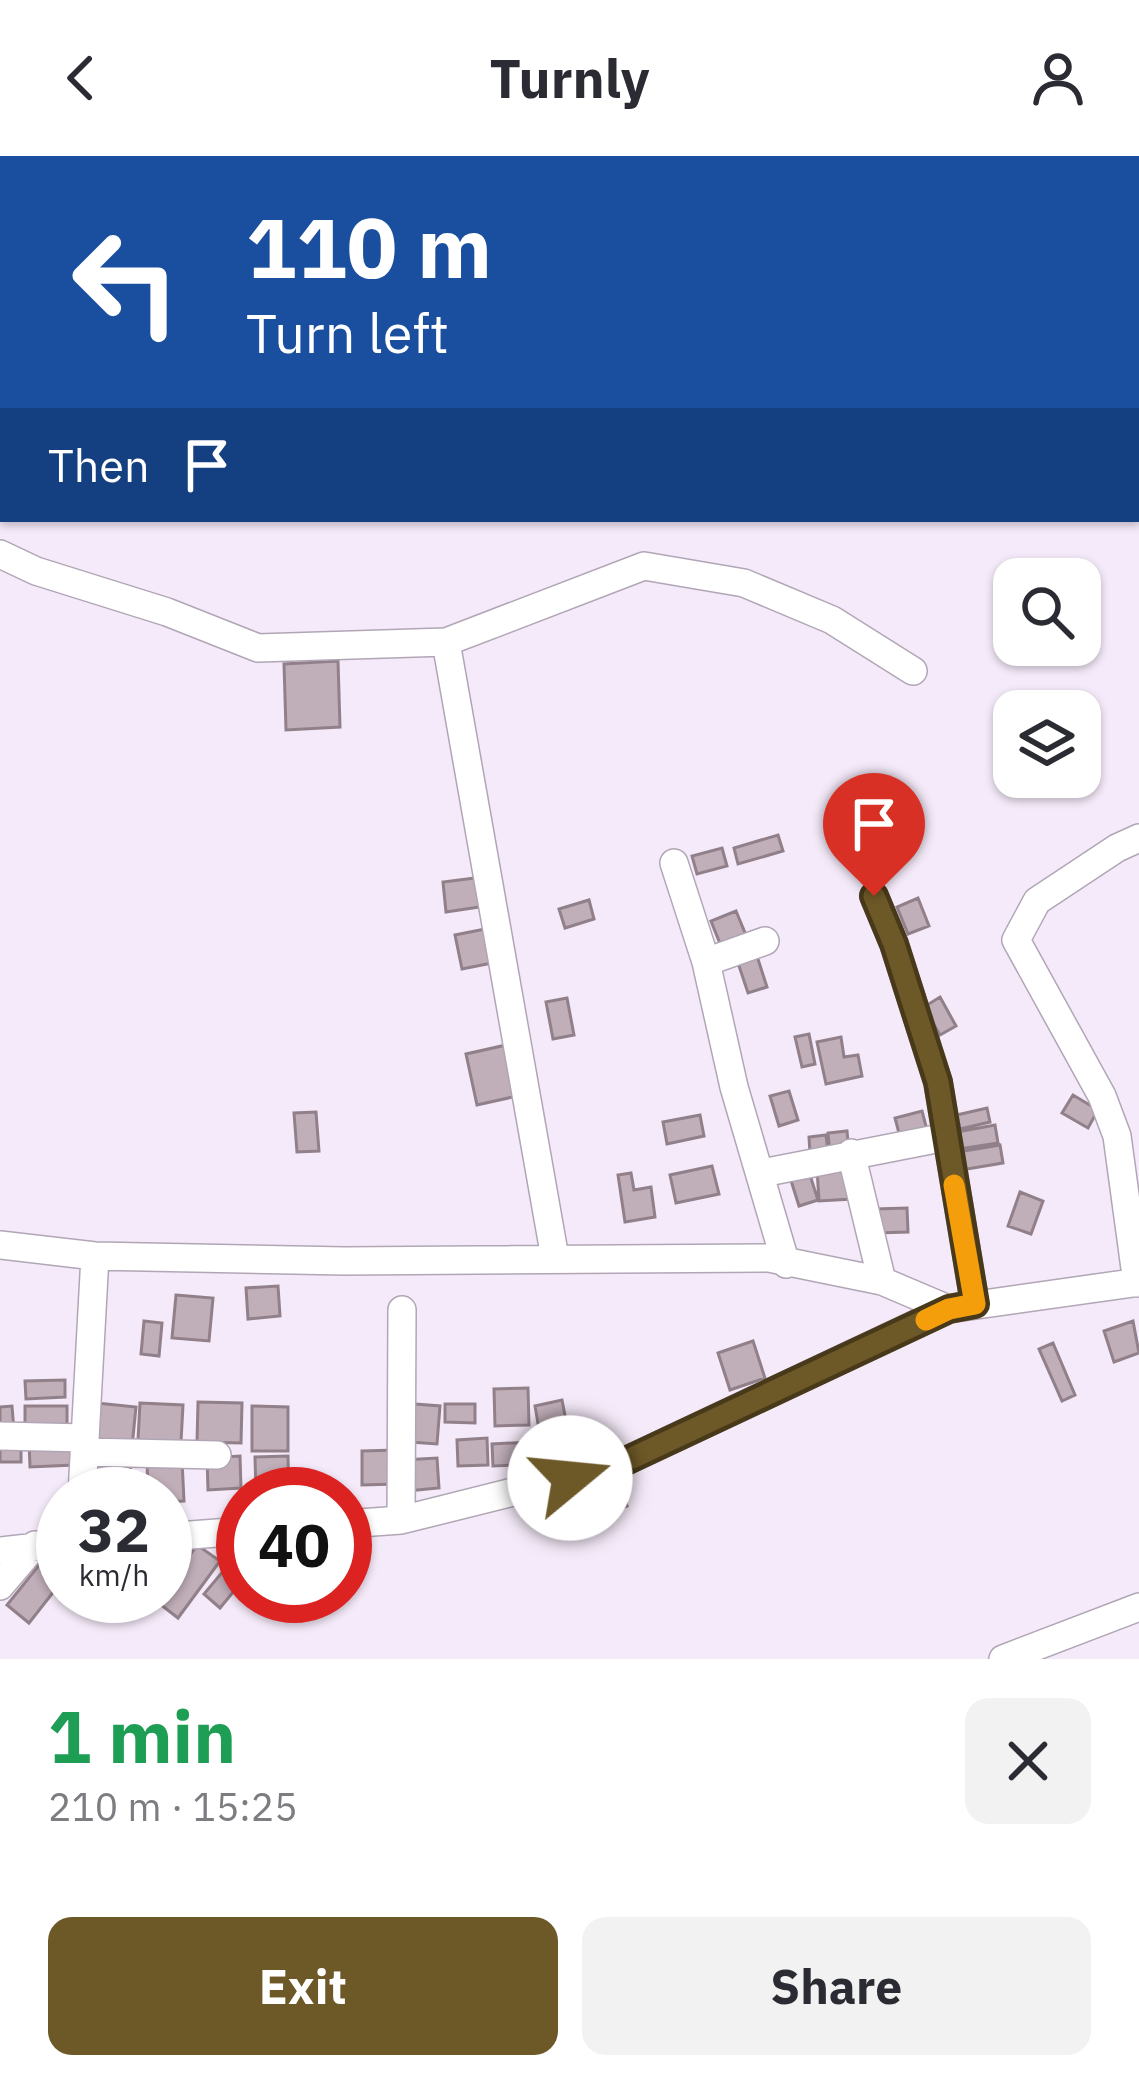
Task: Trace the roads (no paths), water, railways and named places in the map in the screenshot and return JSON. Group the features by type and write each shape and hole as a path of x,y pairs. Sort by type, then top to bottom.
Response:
{"street":[{"path":"0,554 36,571 130,599 258,648 446,642 644,566 744,583 832,620 913,671"},
{"path":"446,642 555,1258"},
{"path":"372,1522 401,1520 613,1467 962,1307 1138,1282 1117,1136 1102,1096 1016,940 1036,901 1139,838"},
{"path":"674,863 706,962 734,1087 786,1264"},
{"path":"874,896 938,1082 962,1307"},
{"path":"706,962 765,940"},
{"path":"762,1173 946,1137"},
{"path":"851,1153 882,1281"},
{"path":"0,1245 95,1256 345,1262 769,1258 882,1281 962,1307"},
{"path":"84,1467 95,1256"},
{"path":"401,1520 402,1310"},
{"path":"0,1436 217,1455"},
{"path":"0,1551 36,1547"},
{"path":"0,1586 36,1556"},
{"path":"1003,1659 1139,1607"}]}
